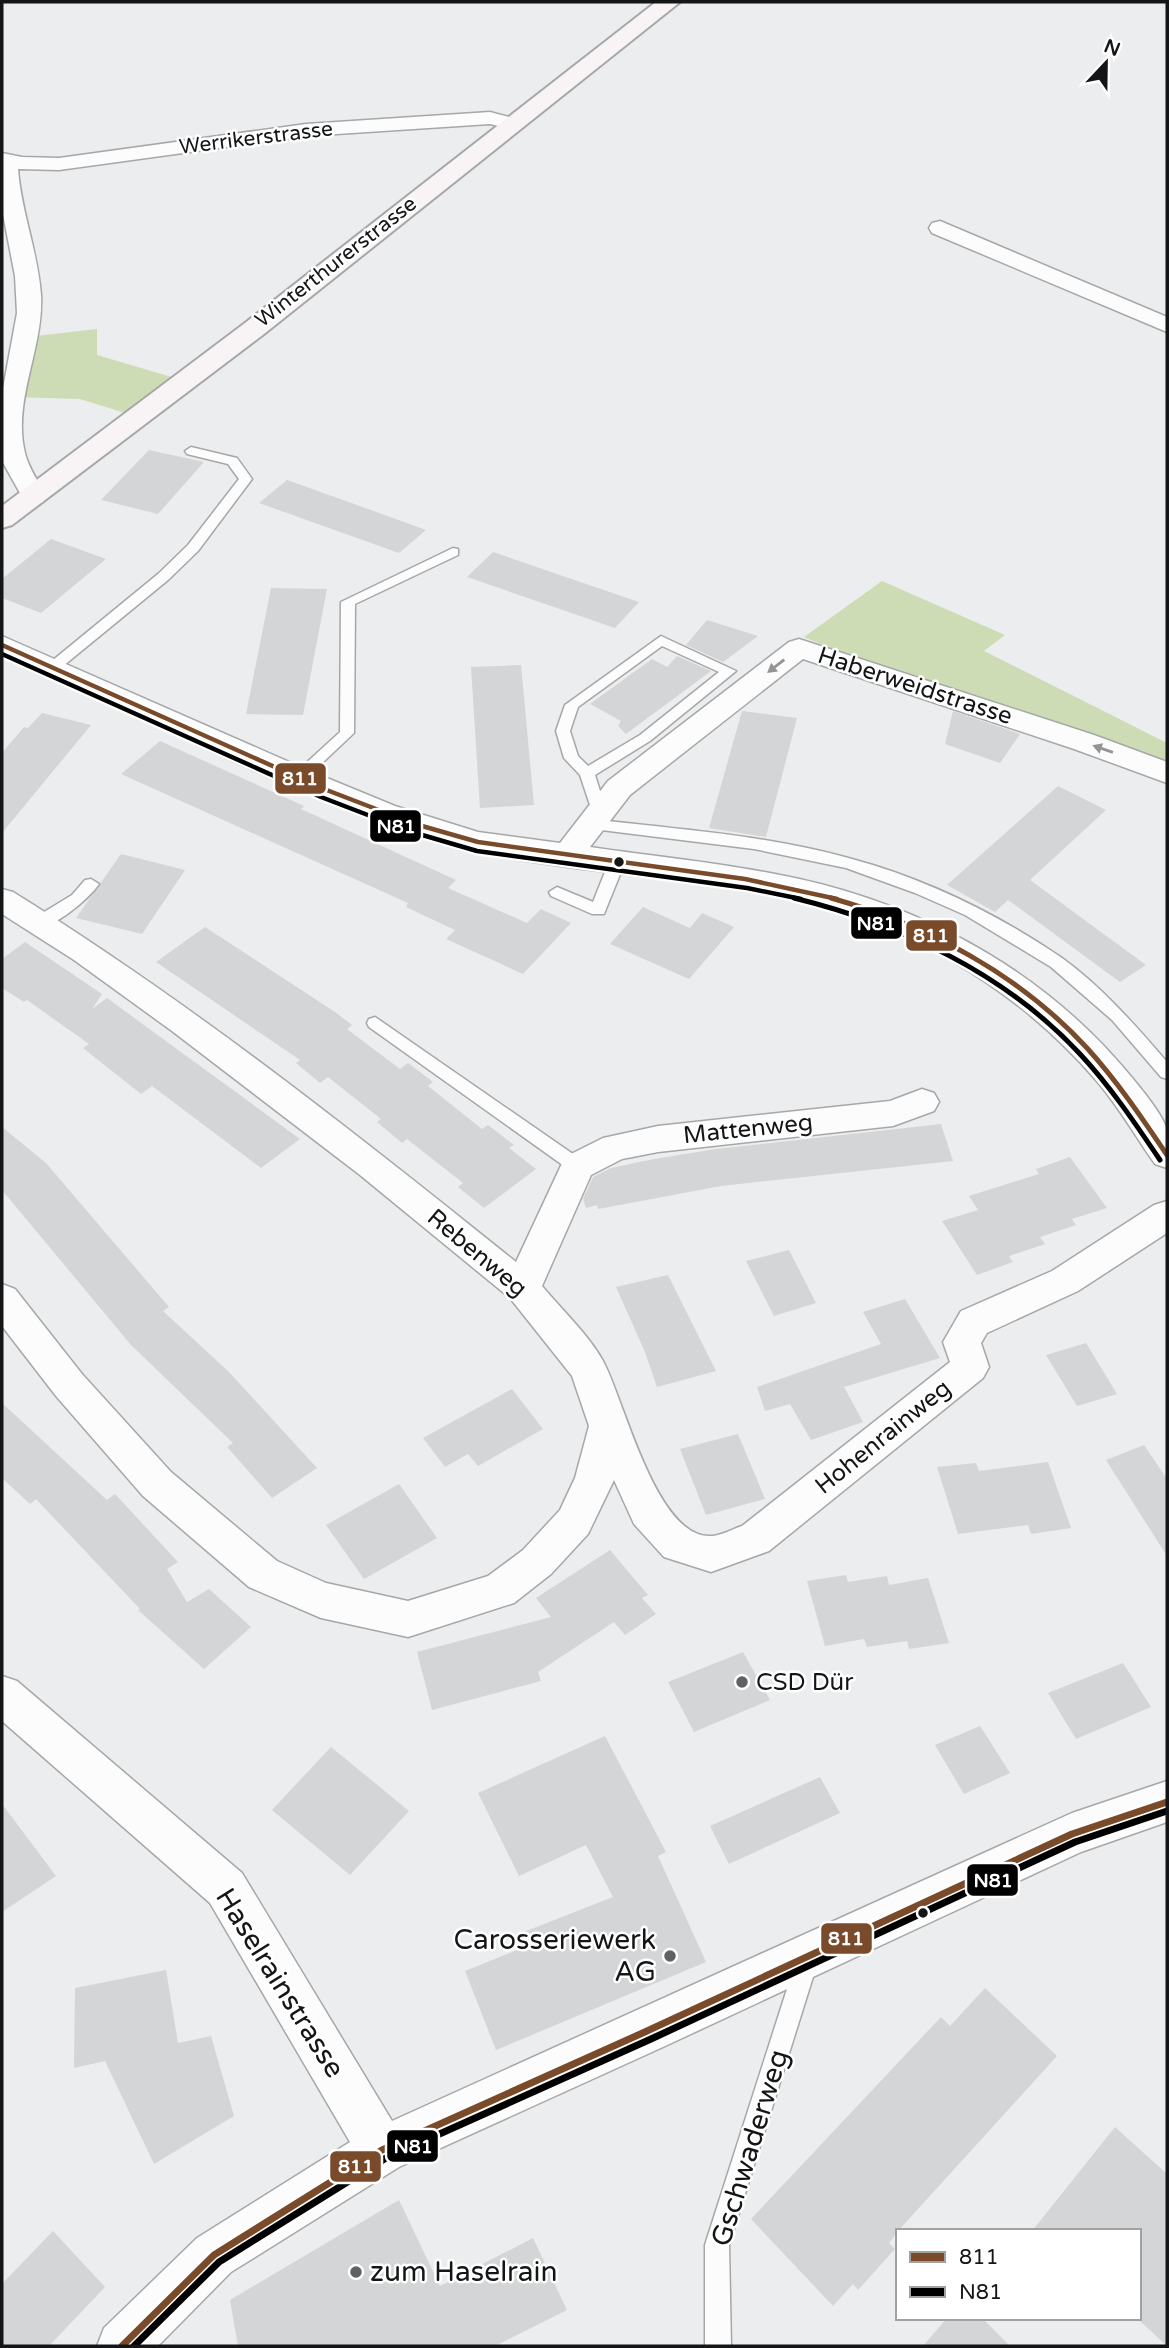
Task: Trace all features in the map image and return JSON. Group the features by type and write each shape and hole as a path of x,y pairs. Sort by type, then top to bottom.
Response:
{"main road":[{"name":"Winterthurerstrasse","path":"2,519 141,418 510,123 669,2"}],"street":[{"name":"Werrikerstrasse","path":"4,159 39,165 59,164 306,130 490,118 510,123"},
{"path":"4,159 20,232 30,311 24,355 11,413 10,442 12,454 34,496"},
{"path":"940,228 1167,325"},
{"path":"2,645 298,778 436,832 478,842 818,893 868,907 941,939 992,968 1054,1016 1107,1070 1167,1155"},
{"name":"Haberweidstrasse","path":"567,856 619,788 799,648 1084,742 1167,773"},
{"name":"Rebenweg","path":"2,900 85,952 184,1023 372,1166 523,1288 588,1369 608,1426"},
{"name":"Mattenweg","path":"577,1166 615,1147 658,1139 893,1113 922,1102"},
{"path":"523,1288 577,1166"},
{"name":"Hohenrainweg","path":"608,1426 648,1512 678,1545 711,1554 755,1539 970,1367 962,1342 974,1322 1065,1280 1167,1215"},
{"path":"2,1299 69,1385 158,1484 263,1574 321,1600 408,1619 500,1590 537,1562 573,1522 595,1478 608,1426"},
{"name":"Haselrainstrasse","path":"2,1695 226,1888 382,2150"},
{"path":"122,2346 214,2255 382,2150 647,2031 1072,1834 1167,1802"}],"lane":[{"path":"52,668 163,577 193,548 246,479 232,461 191,451"},
{"path":"298,778 347,733 348,602 453,552"},
{"path":"587,773 645,738 729,671 661,640 572,705 563,731 571,758 587,773 594,819 754,844 849,863 921,889 971,911 1056,963 1118,1016 1167,1073"},
{"path":"557,892 598,910 617,862"},
{"path":"37,924 78,899 91,884"},
{"path":"375,1023 577,1166"},
{"name":"Gschwaderweg","path":"718,2346 717,2245 809,1954"}],"green space":[{"path":"97,329 97,355 185,381 141,418 80,399 14,397 28,337"},
{"path":"882,581 1005,635 984,651 1167,743 1167,773 935,693 804,637"}],"building":[{"path":"149,450 204,462 158,514 101,500"},
{"path":"287,480 426,530 399,553 259,503"},
{"path":"51,539 106,559 41,613 2,598 2,579"},
{"path":"493,552 639,602 615,628 467,577"},
{"path":"271,588 327,589 303,715 246,714"},
{"path":"707,620 758,636 723,662 686,645"},
{"path":"677,656 711,671 626,734 618,726 621,721 590,704 652,659 667,667"},
{"path":"521,665 534,805 480,808 471,667"},
{"path":"742,711 797,718 766,837 709,828"},
{"path":"953,711 1020,734 1000,763 945,744"},
{"path":"42,713 91,725 2,833 2,753 24,727 28,728"},
{"path":"160,741 304,806 301,809 456,880 448,888 527,923 541,909 571,923 523,974 446,939 455,930 406,907 408,903 121,774"},
{"path":"1058,786 1106,810 1030,880 1146,965 1120,982 1008,900 995,912 947,885"},
{"path":"121,854 185,870 142,934 76,918"},
{"path":"643,907 690,928 702,913 734,927 689,979 610,944"},
{"path":"205,927 335,1012 352,1025 347,1029 400,1069 408,1063 433,1082 428,1086 482,1129 488,1125 514,1145 509,1148 536,1169 484,1208 458,1187 463,1183 407,1139 402,1143 377,1122 381,1119 328,1077 320,1083 296,1063 300,1060 156,962"},
{"path":"25,942 102,994 92,1009 107,998 300,1139 261,1168 152,1086 141,1094 83,1048 89,1044 27,1000 24,1002 2,988 2,959"},
{"path":"941,1124 953,1161 721,1186 598,1209 597,1205 586,1208 583,1199 593,1177 611,1168 716,1149"},
{"path":"2,1127 46,1163 169,1307 163,1311 229,1372 317,1468 272,1498 227,1447 233,1443 131,1345 2,1190"},
{"path":"1070,1157 1107,1208 1072,1219 1076,1225 1040,1237 1045,1244 1009,1256 1013,1262 977,1275 942,1221 978,1210 969,1196 1039,1174 1036,1169"},
{"path":"789,1250 816,1303 774,1316 746,1261"},
{"path":"668,1275 716,1371 657,1387 645,1352 616,1287"},
{"path":"905,1299 940,1358 844,1387 863,1422 811,1440 790,1404 765,1411 757,1387 881,1344 863,1312"},
{"path":"1086,1343 1117,1394 1077,1406 1046,1355"},
{"path":"512,1389 543,1429 478,1466 468,1454 445,1467 423,1438"},
{"path":"2,1403 107,1500 115,1494 178,1562 167,1569 187,1602 209,1589 251,1627 204,1669 138,1610 140,1609 36,1499 30,1504 2,1478"},
{"path":"738,1434 765,1499 706,1515 680,1449"},
{"path":"1144,1445 1167,1479 1167,1556 1106,1460"},
{"path":"1048,1462 1071,1528 1031,1534 1028,1525 958,1534 937,1467 976,1463 979,1471"},
{"path":"399,1484 437,1538 364,1579 326,1525"},
{"path":"610,1550 648,1595 642,1598 656,1614 625,1635 614,1622 538,1672 541,1681 432,1710 417,1652 551,1617 536,1598"},
{"path":"846,1575 848,1582 887,1576 889,1585 928,1578 949,1643 909,1649 907,1641 867,1647 864,1639 825,1646 807,1581"},
{"path":"743,1652 770,1700 694,1732 668,1682"},
{"path":"1123,1663 1151,1707 1076,1739 1048,1693"},
{"path":"980,1726 1010,1773 964,1794 935,1745"},
{"path":"605,1736 666,1852 658,1856 706,1962 496,2050 465,1971 517,1950 511,1937 613,1897 586,1845 519,1876 478,1793"},
{"path":"331,1747 409,1811 350,1875 272,1810"},
{"path":"820,1777 840,1813 729,1864 710,1826"},
{"path":"2,1804 56,1876 2,1912"},
{"path":"166,1970 178,2043 211,2036 234,2116 154,2164 105,2061 74,2068 75,1988"},
{"path":"985,1988 1057,2056 900,2229 896,2229 889,2243 895,2249 858,2290 853,2284 833,2306 751,2219 941,2017 950,2026"},
{"path":"1115,2127 1167,2174 1167,2346 1139,2320 1141,2229 1034,2229"},
{"name":"zum Haselrain","path":"399,2200 440,2286 533,2238 567,2310 495,2346 238,2346 230,2300"},
{"path":"53,2231 105,2287 49,2346 2,2346 2,2284"},
{"path":"945,2320 984,2320 1010,2346 923,2346"}],"transit line":[{"name":"811","path":"2,645 324,789 415,824 478,842 773,884 855,904 934,936 1008,980 1073,1034 1111,1077 1167,1155"},
{"name":"N81","path":"2,654 321,797 412,832 477,851 776,893 816,903 894,929 967,965 1035,1012 1092,1067 1160,1160"},
{"name":"811","path":"122,2346 214,2255 382,2150 647,2031 1072,1834 1167,1802"},
{"name":"N81","path":"134,2346 219,2262 386,2158 651,2039 1075,1842 1167,1811"}],"place":[{"name":"CSD Dür","path":"742,1682"},
{"name":"Carosseriewerk AG","path":"670,1956"},
{"name":"zum Haselrain","path":"356,2272"}]}
